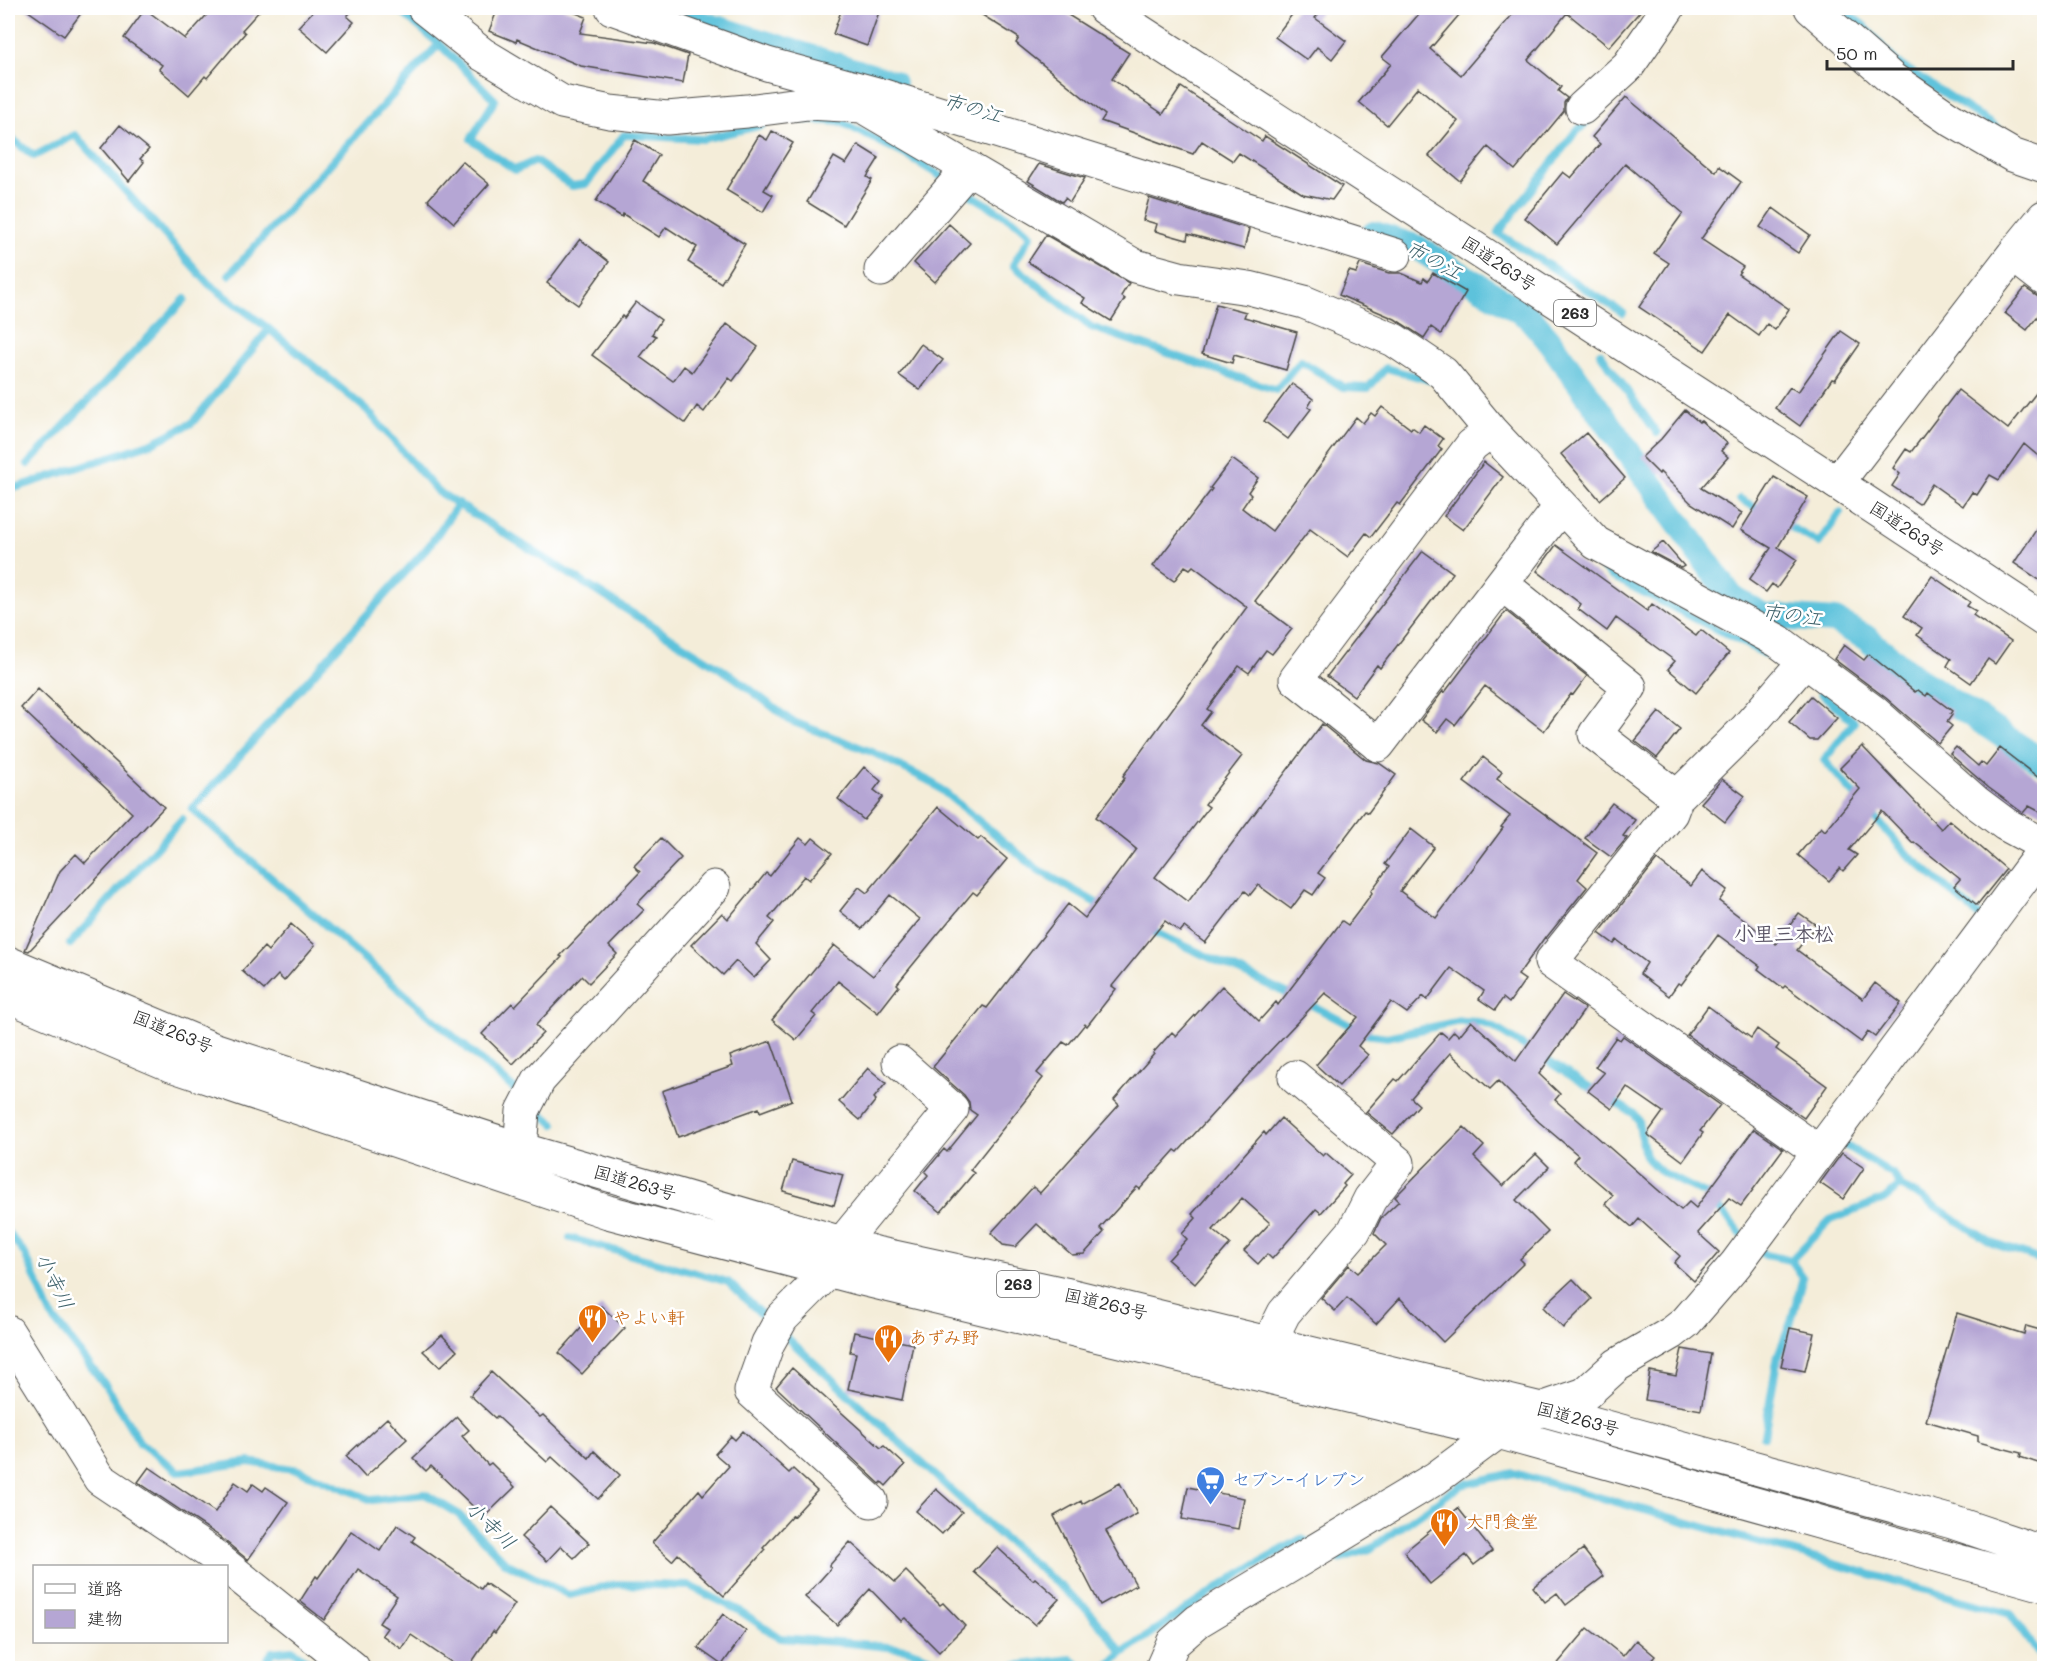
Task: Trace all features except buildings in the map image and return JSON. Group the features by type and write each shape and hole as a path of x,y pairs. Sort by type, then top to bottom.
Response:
{"main road":[{"path":"424,8 482,54 562,102 610,112 667,118 808,103 862,106 960,180 1135,266 1179,278 1249,288 1304,302 1394,340 1443,373 1481,438 1552,518 1778,641 1799,669 1874,712 1977,803 2005,824 2044,847 1736,1264 1686,1322 1672,1333 1617,1365 1585,1394 1541,1408 1498,1432 1436,1478 1198,1621 1173,1643 1162,1668"},
{"path":"612,8 766,64 884,96 1395,255"},
{"path":"1582,108 1628,66 1668,8"},
{"path":"1811,8 1892,79 1950,119 2012,155 2044,166"},
{"name":"国道263号","path":"1119,11 2044,620"},
{"path":"881,270 960,180"},
{"path":"1837,483 2029,267 2044,217"},
{"path":"1481,438 1296,679 1378,745 1552,518"},
{"path":"1502,584 1630,687 1595,734 1677,797"},
{"path":"1799,669 1746,729 1677,797 1671,813 1551,962 1819,1152"},
{"path":"520,1149 523,1111 539,1080 714,887"},
{"name":"国道263号","path":"8,963 213,1049 520,1149 835,1257 876,1253 1065,1294 1541,1408 1952,1522 2044,1553"},
{"name":"国道263号","path":"8,996 171,1065 597,1208 835,1257 1498,1432 2044,1585"},
{"path":"871,1501 752,1391 775,1330 952,1109 899,1062"},
{"path":"1269,1343 1284,1313 1354,1231 1370,1199 1398,1163 1295,1077"},
{"path":"8,1332 100,1479 224,1565"},
{"path":"228,1568 353,1668"}],"waterway":[{"path":"397,8 439,44 495,100 471,139 515,170 535,161 572,186 586,184 624,135 703,139 762,125"},
{"path":"1840,8 1863,25 1895,61 1997,128"},
{"name":"市の江","path":"681,17 893,83"},
{"path":"229,275 439,44"},
{"path":"1592,117 1573,135 1498,233 1623,313"},
{"path":"797,119 841,122 906,155 947,180"},
{"path":"8,136 34,156 75,135 209,284 269,329"},
{"path":"960,188 1019,224 1031,235 1013,265 1091,327 1276,390 1301,361 1343,387 1368,388 1386,368 1429,380"},
{"name":"市の江","path":"1374,234 1418,248 1529,317 1548,339 1732,598 1764,616 1835,621 1865,637 1913,676 2044,763"},
{"path":"28,464 185,299"},
{"path":"8,487 18,487 152,443 192,423 269,329 367,410 437,491 734,677 791,721 872,752 933,783 1037,869 1105,908"},
{"path":"1600,353 1657,433"},
{"path":"1740,499 1762,511"},
{"path":"459,503 429,546 192,809 514,1089"},
{"path":"1783,523 1819,543 1840,513"},
{"path":"1591,556 1611,576 1781,662"},
{"path":"1821,693 1854,722 1824,760 1860,801"},
{"path":"1870,812 1906,853 1979,916"},
{"path":"70,944 182,819"},
{"path":"1148,929 1295,997"},
{"path":"1306,1002 1366,1034 1387,1037 1460,1021 1479,1022 1493,1027 1597,1092"},
{"path":"1607,1098 1633,1113 1638,1120 1645,1156 1661,1172 1709,1196 1745,1239"},
{"path":"538,1110 554,1124"},
{"path":"1843,1144 1894,1175 1900,1186 1992,1243 2044,1261"},
{"path":"1756,1248 1765,1255 1791,1260 1830,1220 1884,1199 1900,1186"},
{"name":"小寺川","path":"8,1233 25,1254 51,1315 106,1386 140,1443 179,1472 249,1462 299,1470 372,1500 425,1494 458,1514 506,1563 569,1595 616,1584 690,1586 740,1611 780,1638 906,1649 957,1668"},
{"path":"570,1238 728,1282 771,1323"},
{"path":"1764,1436 1778,1355 1790,1325 1803,1277 1791,1260"},
{"path":"782,1333 993,1529 1087,1609 1123,1653"},
{"path":"1328,1553 1339,1559 1370,1549 1461,1485 1514,1473 2010,1614 2044,1660"},
{"path":"1106,1668 1123,1653 1238,1575 1301,1539 1310,1543"},
{"path":"262,1668 272,1652 292,1650 316,1668"},
{"name":"小寺川","path":"995,1668 1071,1659 1082,1668"}],"place":[{"name":"やよい軒","path":"592,1344"},
{"name":"あずみ野","path":"888,1364"},
{"name":"セブン-イレブン","path":"1211,1506"},
{"name":"大門食堂","path":"1445,1548"}],"district":[{"name":"小里三本松","path":"1784,934"}]}
